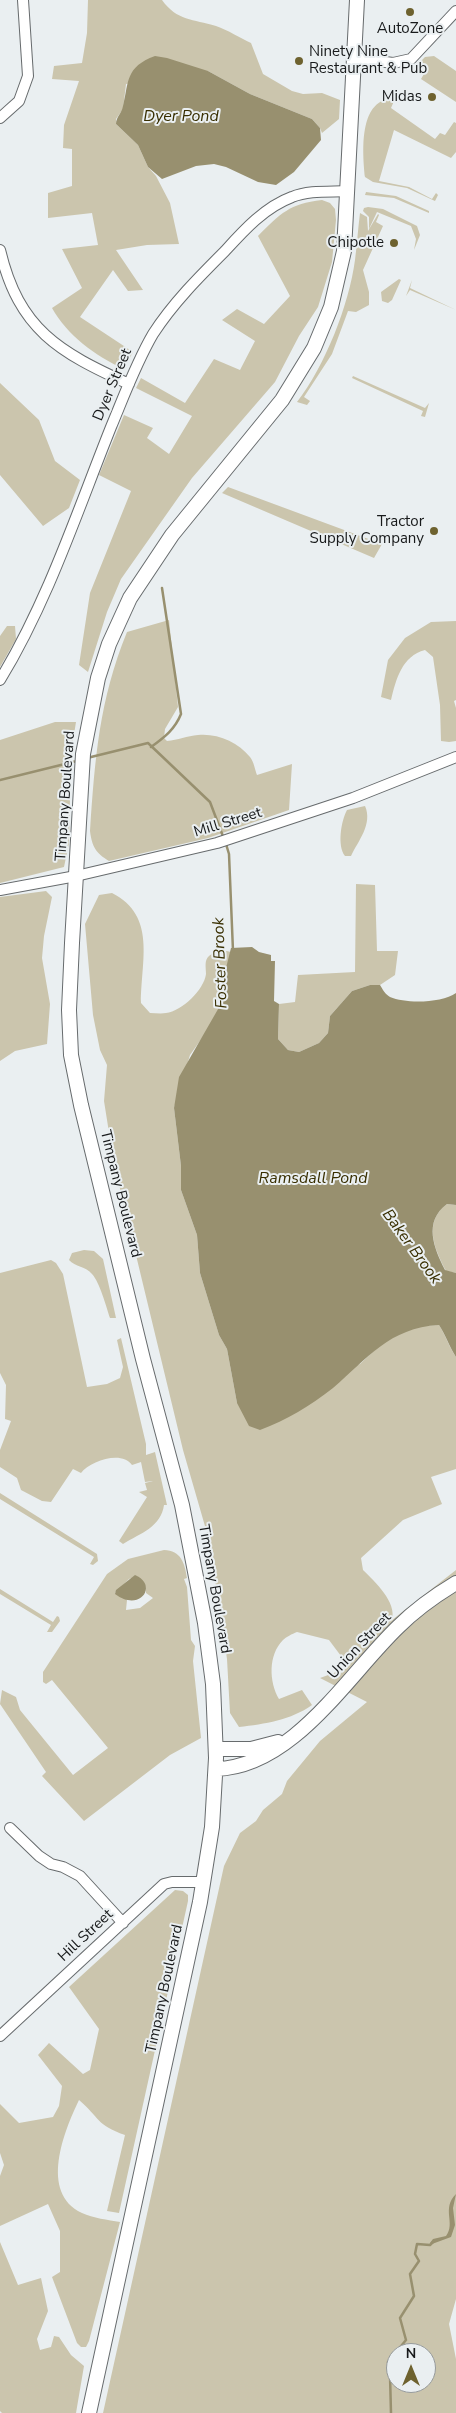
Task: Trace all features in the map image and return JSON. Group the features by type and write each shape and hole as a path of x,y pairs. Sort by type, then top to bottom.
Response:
{"main road":[{"name":"Timpany Boulevard","path":"89,2413 185,1975 203,1882 212,1827 216,1749 213,1684 205,1622 194,1562 182,1505 143,1359 81,1105 71,1055 69,1010 83,760 98,678 114,633 130,598 172,535 272,416 301,372 320,336 331,307 344,251 356,58 357,0"},
{"name":"Union Street","path":"216,1769 233,1768 265,1756 283,1745 339,1692 398,1627 456,1583"},
{"path":"216,1749 236,1750 264,1747 292,1736"}],"street":[{"path":"0,118 19,101 28,76 23,0"},
{"path":"356,58 393,63 411,59 456,11"},
{"name":"Dyer Street","path":"0,680 64,550 129,384 149,342 173,307 255,220 279,203 297,195 348,191"},
{"path":"0,250 14,296 45,336 73,357 129,384"},
{"name":"Mill Street","path":"0,890 76,876 231,839 409,777 456,758"},
{"path":"10,1828 39,1856 80,1876 123,1923"},
{"name":"Hill Street","path":"0,2036 164,1884 172,1882 203,1882"}],"shaded area":[{"path":"88,0 162,0 180,16 216,26 251,43 263,74 292,91 303,94 322,93 340,100 339,119 322,133 312,119 250,94 208,71 126,84 123,109 116,119 116,124 138,145 148,167 156,176 170,203 179,244 147,245 116,250 143,290 128,291 113,270 80,317 133,352 124,369 103,358 83,344 58,318 52,308 82,288 62,249 98,245 92,213 48,218 48,193 72,186 72,149 63,148 64,125 79,81 52,79 54,66 82,63 87,33"},
{"path":"434,56 456,71 456,102 421,79 428,67 420,62 425,57"},
{"path":"388,99 394,101 391,108 435,139 440,133 445,135 454,122 456,123 456,152 451,158 394,130 379,181 409,187 432,199 436,193 438,195 435,201 407,188 373,182 365,177 363,145 367,121 371,111 378,103"},
{"path":"366,192 396,196 429,211 429,213 394,198 365,195"},
{"path":"322,200 330,203 335,209 336,220 332,262 318,307 299,336 275,382 192,478 121,579 107,612 88,672 79,665 90,593 131,491 99,475 124,415 153,428 147,438 169,454 192,416 136,388 141,378 185,403 214,359 240,370 255,341 222,320 237,309 264,324 290,296 258,236 273,221 293,207"},
{"path":"364,208 383,209 417,226 420,235 414,250 416,239 411,226 377,212 369,229 369,217 363,211"},
{"path":"360,213 367,217 368,231 378,214 376,222 383,226 363,270 369,292 369,305 356,312 348,311 332,354 304,397 310,401 307,405 297,402 317,371 341,315 352,278"},
{"path":"399,279 401,280 392,300 388,303 382,301 381,292"},
{"path":"412,280 410,288 456,310 410,290 406,296"},
{"path":"353,376 425,408 429,403 425,417 421,416 423,411 352,378"},
{"path":"0,383 39,420 55,461 80,480 69,508 43,526 0,475"},
{"path":"228,487 382,544 374,558 222,493"},
{"path":"169,620 178,707 165,729 164,738 167,741 205,735 220,737 239,747 250,757 257,775 292,764 289,810 208,838 109,861 95,849 90,831 94,779 104,706 127,632"},
{"path":"456,621 456,700 454,701 456,708 456,741 449,742 441,741 440,705 433,657 425,650 417,653 405,663 395,684 391,700 381,697 388,660 405,638 431,622"},
{"path":"7,626 15,626 16,639 0,667 0,636"},
{"path":"55,722 76,722 71,753 69,843 64,867 0,883 0,740"},
{"path":"365,806 367,819 364,832 351,856 345,856 341,840 342,827 347,810"},
{"path":"356,884 375,885 377,951 398,951 395,975 380,985 370,985 352,991 330,1016 328,1033 319,1043 299,1052 288,1050 278,1039 279,1004 295,1002 298,975 355,972"},
{"path":"46,891 52,897 44,936 42,958 50,1004 47,1044 15,1051 0,1061 0,897"},
{"path":"112,893 126,903 136,914 141,927 144,956 141,1003 150,1013 172,1011 185,1004 201,987 206,974 207,958 217,952 231,952 224,976 225,997 209,1028 190,1055 174,1108 181,1166 181,1190 197,1235 200,1273 219,1335 227,1349 237,1403 360,1364 381,1344 403,1331 418,1326 439,1325 456,1357 456,1469 431,1477 442,1504 403,1520 361,1558 363,1570 379,1586 388,1599 393,1613 392,1620 456,1570 456,2299 449,2324 456,2359 456,2413 103,2413 224,1866 240,1833 256,1821 263,1810 282,1794 287,1781 320,1741 367,1702 320,1678 342,1670 347,1664 329,1640 297,1632 283,1640 278,1646 273,1661 273,1685 279,1699 302,1690 312,1705 287,1718 239,1727 230,1713 227,1659 209,1540 183,1450 114,1164 104,1101 107,1065 100,1050 93,1015 85,924 99,895"},
{"path":"447,1204 456,1205 456,1273 446,1271 433,1236 435,1219"},
{"path":"84,1250 94,1251 103,1259 116,1318 110,1318 100,1289 92,1274 87,1269 69,1260 72,1253"},
{"path":"51,1260 56,1263 63,1274 87,1387 107,1384 120,1378 123,1367 117,1340 121,1338 146,1444 146,1455 155,1452 167,1505 164,1505 159,1519 149,1529 123,1544 119,1541 147,1497 139,1492 147,1490 145,1483 153,1481 145,1482 141,1462 132,1465 121,1458 114,1458 98,1461 81,1473 73,1469 51,1502 42,1501 21,1490 17,1478 0,1467 0,1450 11,1421 5,1419 6,1385 0,1373 0,1273"},
{"path":"0,1493 97,1554 98,1561 93,1565 90,1564 94,1557 0,1499"},
{"path":"164,1550 174,1552 183,1563 187,1578 184,1579 187,1587 191,1640 195,1646 193,1661 201,1738 170,1755 84,1821 42,1776 46,1772 0,1704 2,1690 16,1697 20,1710 73,1775 108,1748 52,1680 46,1684 43,1682 43,1672 107,1574 128,1559","holes":["137,1576 146,1587 146,1593 153,1598 140,1608 126,1610 127,1600 115,1593 129,1579"]},
{"path":"0,1589 53,1622 57,1616 60,1621 52,1632 47,1632 51,1625 0,1594"},
{"path":"175,1890 183,1891 188,1895 188,1901 119,2213 107,2211 125,2135 103,2124 79,2100 62,2144 58,2177 61,2191 69,2204 86,2215 120,2222 89,2341 86,2347 81,2347 77,2343 52,2277 60,2272 60,2231 48,2204 0,2226 0,2176 4,2165 0,2153 0,2104 19,2123 53,2117 59,2106 62,2086 38,2055 49,2043 83,2074 90,2070 99,2029 69,1987"},
{"path":"0,2242 18,2285 41,2278 48,2311 37,2339 40,2350 51,2347 54,2336 59,2337 71,2355 84,2366 76,2413 2,2413 0,2411"}],"water":[{"name":"Dyer Pond","path":"155,56 208,71 250,94 312,119 320,128 321,140 294,172 276,185 258,182 226,167 214,164 196,166 162,179 148,167 138,145 116,124 133,70 145,60"},
{"name":"Ramsdall Pond","path":"252,947 259,952 271,955 271,961 275,961 274,1001 279,1004 278,1039 288,1050 299,1052 319,1043 328,1033 330,1016 352,991 370,985 380,985 390,997 405,1001 433,1001 456,993 456,1205 447,1204 440,1211 435,1219 433,1236 437,1253 445,1270 456,1273 456,1357 439,1325 422,1327 406,1332 380,1346 316,1401 289,1417 260,1430 249,1426 237,1403 227,1349 219,1335 200,1273 197,1235 181,1190 181,1166 174,1108 179,1077 225,997 224,976 231,948"},
{"path":"135,1575 142,1579 146,1585 146,1590 139,1599 124,1599 115,1594 116,1590"},
{"path":"456,2194 453,2208 455,2225 451,2237 432,2244 430,2243 433,2239 446,2236 449,2231 449,2210"}],"waterway":[{"path":"151,747 169,732 181,714 162,588"},
{"name":"Foster Brook","path":"87,758 148,743 210,802 224,839"},
{"name":"Foster Brook","path":"0,780 77,761"},
{"name":"Foster Brook","path":"226,844 229,854 233,951"},
{"name":"Baker Brook","path":"391,2413 388,2362 406,2340 400,2318 414,2296 410,2274 419,2261 415,2254 417,2244 430,2245 433,2242"}],"place":[{"name":"AutoZone","path":"410,12"},
{"name":"Ninety Nine Restaurant & Pub","path":"299,61"},
{"name":"Midas","path":"432,97"},
{"name":"Chipotle","path":"394,243"},
{"name":"Tractor Supply Company","path":"434,531"}]}
